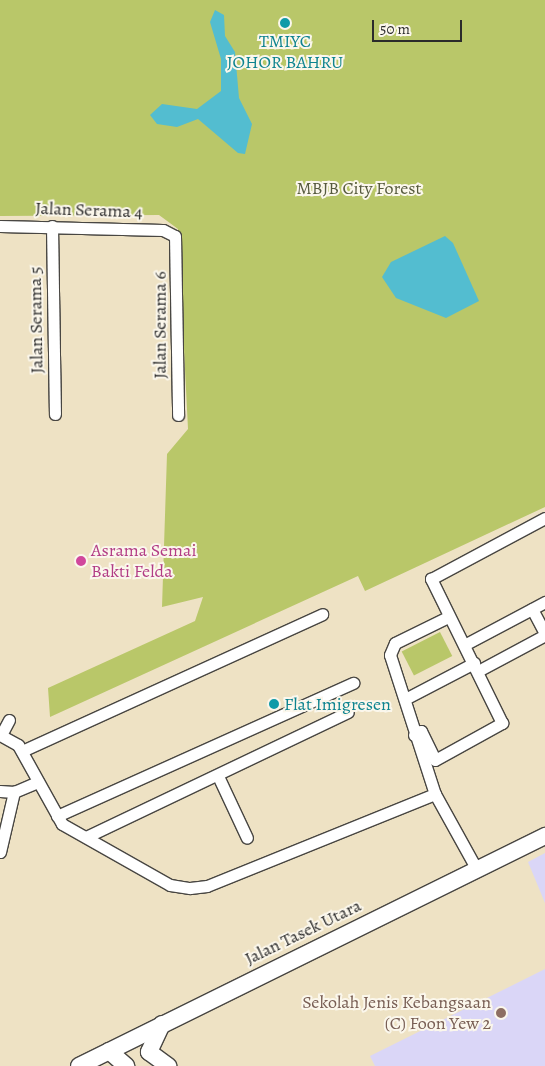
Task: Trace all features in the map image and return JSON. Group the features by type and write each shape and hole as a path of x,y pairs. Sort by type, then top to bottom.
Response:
{"street":[{"name":"Jalan Serama 4","path":"0,226 163,230 175,236"},
{"name":"Jalan Serama 5","path":"52,226 55,414"},
{"name":"Jalan Serama 6","path":"175,236 178,415"},
{"path":"414,735 421,731 435,760 502,723 476,667 448,618 431,579 545,518"},
{"path":"464,645 545,602"},
{"path":"405,699 545,634 532,608"},
{"path":"22,750 322,614"},
{"path":"448,618 393,646 390,655 405,699 414,735 435,794 476,868"},
{"path":"57,816 353,683"},
{"path":"86,837 218,776 348,712"},
{"path":"9,720 1,735 14,740 22,750 34,783 62,824 170,885 199,887 435,794"},
{"path":"218,776 247,838"},
{"path":"0,791 14,792 34,783"},
{"path":"0,852 14,792"},
{"name":"Jalan Tasek Utara","path":"79,1066 476,868 545,836"},
{"path":"162,1024 149,1052 168,1066"},
{"path":"108,1051 126,1066"}],"shaded area":[{"path":"545,853 545,903 528,862"},
{"name":"Sekolah Jenis Kebangsaan (C) Foon Yew 2","path":"545,969 545,1066 375,1066 370,1056"}],"green space":[{"name":"MBJB City Forest","path":"0,0 545,0 545,507 365,591 358,576 50,717 48,688 195,621 203,597 162,607 167,454 188,429 178,229 159,215 0,216"},
{"path":"440,632 452,656 414,676 402,652"}],"water":[{"path":"215,10 224,15 225,36 235,52 239,98 252,124 245,154 238,153 198,119 177,127 157,124 150,115 162,104 197,109 221,91 221,59 210,22"},
{"path":"445,236 453,243 479,301 446,318 396,298 382,277 391,262"}],"place":[{"name":"TMIYC JOHOR BAHRU","path":"285,23"},
{"name":"Asrama Semai Bakti Felda","path":"81,561"},
{"name":"Flat Imigresen","path":"274,704"},
{"name":"Sekolah Jenis Kebangsaan (C) Foon Yew 2","path":"501,1013"}]}
